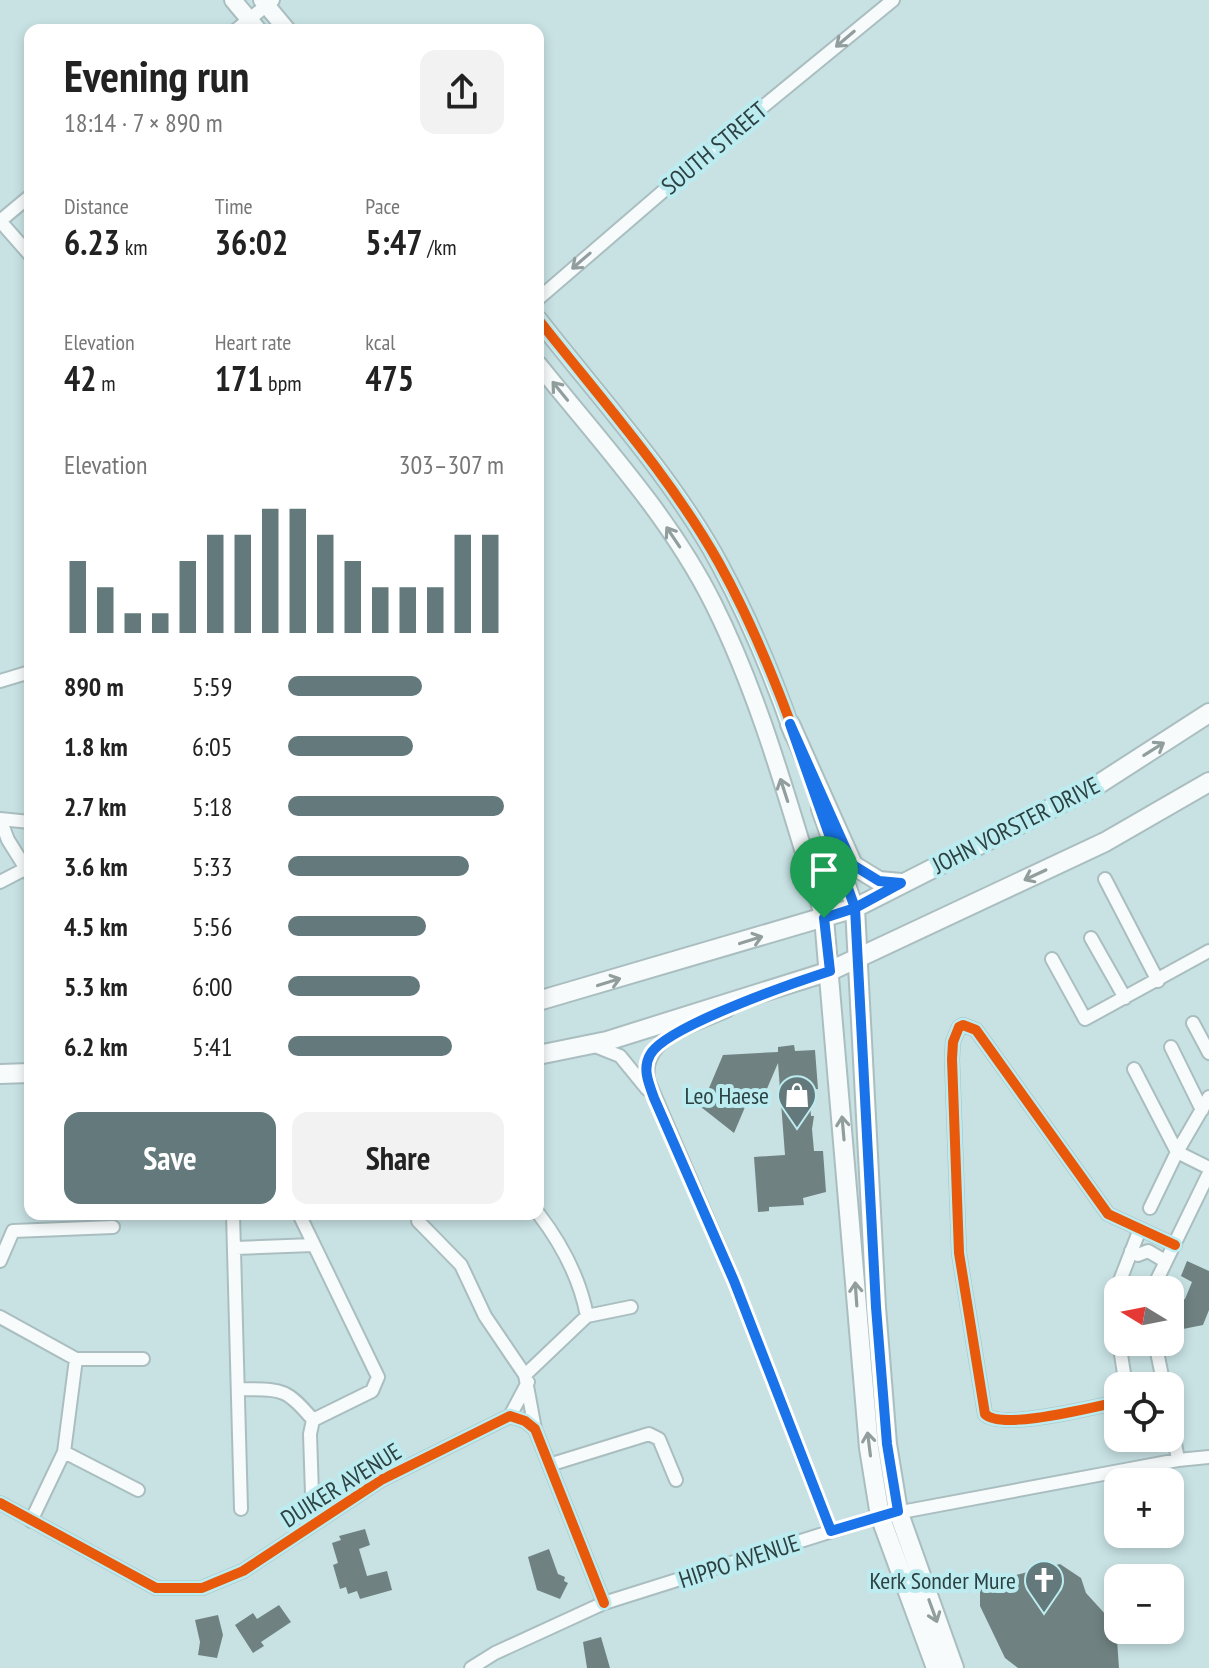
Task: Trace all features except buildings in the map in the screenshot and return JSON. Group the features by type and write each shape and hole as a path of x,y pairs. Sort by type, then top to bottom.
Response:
{"main road":[{"name":"JOHN VORSTER DRIVE","path":"544,999 855,908 1099,784 1209,713"},
{"path":"790,724 853,865 879,881 901,883"},
{"path":"544,1054 591,1046 830,971 1105,842 1209,782"},
{"path":"855,908 889,1513 954,1668"},
{"path":"824,918 869,1448 936,1668"},
{"path":"0,1067 24,1066"},
{"path":"0,1074 24,1073"}],"street":[{"path":"233,0 245,24"},
{"name":"SOUTH STREET","path":"544,294 726,137 893,0"},
{"path":"249,24 267,2 283,24"},
{"path":"24,201 0,221 24,248"},
{"path":"544,327 687,511 720,564 755,635 790,724 855,908"},
{"path":"544,371 652,506 714,604 760,715 824,918"},
{"path":"0,681 24,674"},
{"path":"24,821 0,819 24,867"},
{"path":"0,882 24,873"},
{"path":"1105,879 1158,981"},
{"path":"1091,938 1125,998"},
{"path":"1052,959 1085,1019 1209,951"},
{"path":"773,989 656,1045 647,1062 654,1098 734,1281 831,1531"},
{"path":"1193,1023 1209,1053"},
{"path":"1104,1405 1019,1420 994,1420 985,1414 958,1248 952,1059 953,1042 959,1027 963,1025 976,1030 1108,1214 1175,1245"},
{"path":"591,1046 620,1056 654,1098"},
{"path":"1171,1047 1202,1110"},
{"path":"1134,1069 1177,1152 1209,1171 1158,1276"},
{"path":"1150,1208 1177,1152 1209,1097"},
{"path":"233,1220 241,1509"},
{"path":"302,1220 378,1377 372,1391 313,1420"},
{"path":"542,1220 568,1263 584,1299 587,1316"},
{"path":"418,1221 461,1265 485,1316 526,1378 535,1429 604,1603"},
{"path":"0,1261 13,1231 113,1227"},
{"path":"1122,1276 1140,1229"},
{"path":"235,1248 313,1245"},
{"path":"1131,1251 1139,1255 1148,1251 1165,1261"},
{"path":"535,1429 525,1421 510,1416 526,1378 587,1316 631,1307"},
{"path":"0,1317 76,1359 143,1359"},
{"path":"31,1521 64,1452 76,1359"},
{"path":"238,1389 285,1392 313,1420"},
{"name":"DUIKER AVENUE","path":"0,1503 156,1588 202,1588 227,1580 381,1480 510,1416"},
{"path":"313,1420 310,1434 313,1524"},
{"path":"549,1465 649,1434 659,1439 676,1480"},
{"path":"64,1452 138,1490"},
{"path":"1177,1452 1178,1460"},
{"name":"HIPPO AVENUE","path":"471,1668 495,1653 604,1603 889,1513 1209,1457"}],"cycle path":[{"path":"544,326 657,468 719,563 778,689 855,908"},
{"path":"1104,1405 1028,1419 994,1419 985,1414 959,1253 952,1059 953,1042 959,1027 963,1025 976,1030 1108,1214 1175,1245"},
{"path":"0,1503 156,1588 202,1588 243,1571 381,1480 510,1416 525,1421 535,1429 604,1603"}],"place":[{"name":"Leo Haese","path":"797,1129"},
{"name":"Kerk Sonder Mure","path":"1044,1614"}],"route":[{"path":"824,918 830,971 773,989 664,1040 656,1045 650,1055 646,1071 654,1098 734,1281 831,1531 898,1511 887,1444 876,1307 855,908 790,724 853,865 871,878 901,883 855,908 824,918"}]}
